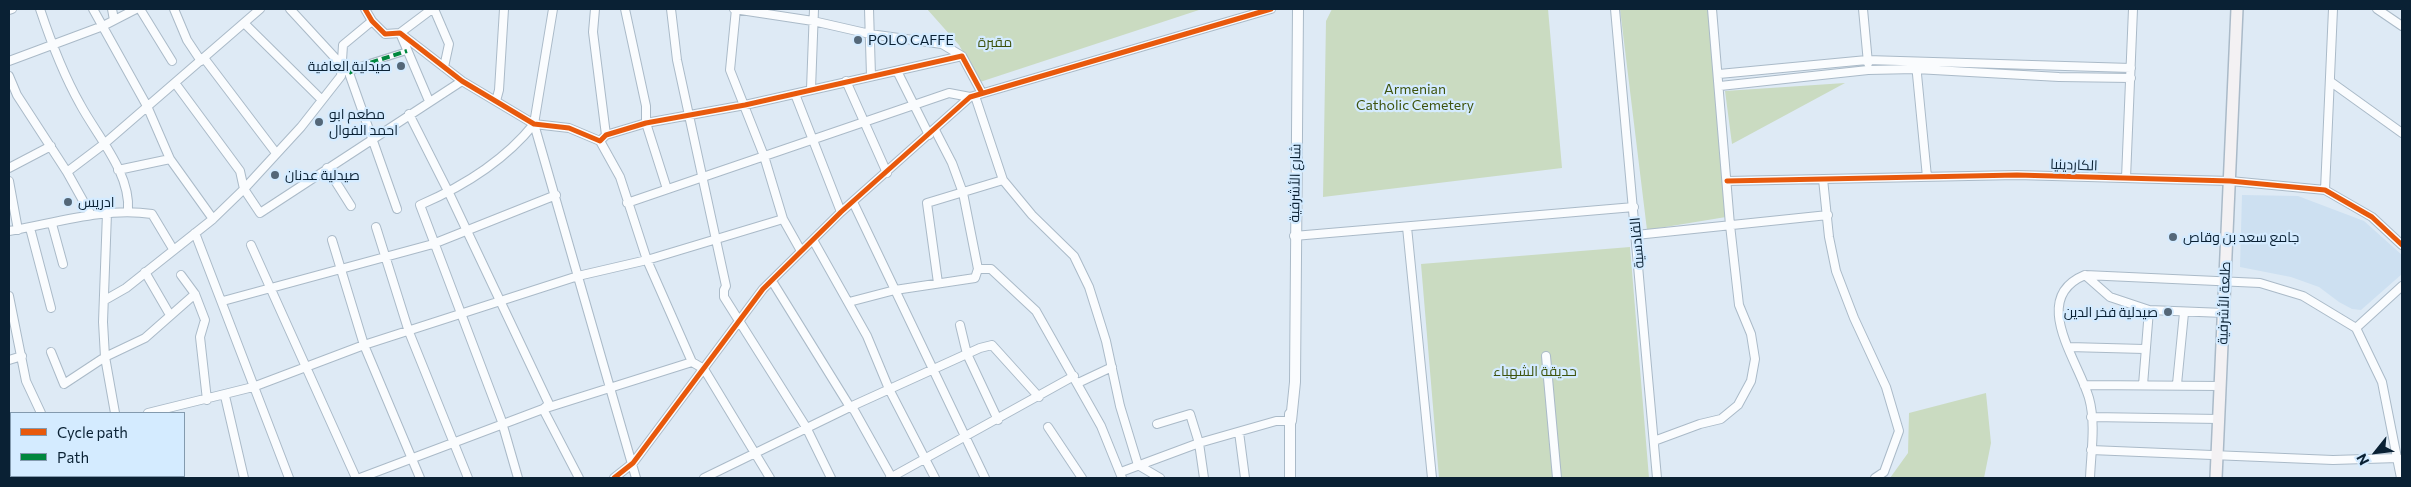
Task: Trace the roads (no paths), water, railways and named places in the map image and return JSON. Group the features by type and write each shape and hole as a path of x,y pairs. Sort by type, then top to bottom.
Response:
{"main road":[{"name":"طلعة الأشرفية","path":"2216,478 2237,9"}],"street":[{"path":"40,9 52,47 79,104 118,170 129,197 128,211"},
{"path":"93,9 147,106 170,159 213,219"},
{"path":"112,9 114,20"},
{"path":"9,61 52,47 103,26 136,9"},
{"path":"140,9 172,61"},
{"path":"174,9 187,40 276,153"},
{"path":"67,172 104,144 260,9"},
{"path":"290,9 342,64 349,74 397,209"},
{"path":"366,9 372,21 385,34 400,33 433,9 449,44 444,67"},
{"path":"496,102 499,90 504,9"},
{"path":"553,9 534,124 636,478"},
{"path":"595,9 593,32 606,135"},
{"path":"625,9 646,106 646,123 667,189"},
{"path":"671,9 677,60 726,286 724,297 806,428 831,478"},
{"path":"801,251 783,219 764,156 730,70 735,9 813,20 870,34 942,44 962,56 1003,180 1032,215 1074,256 1089,287 1112,368 1120,406 1138,465 1157,478"},
{"path":"811,89 814,9"},
{"path":"868,9 870,76"},
{"path":"627,203 949,92 976,95 1271,9"},
{"name":"شارع الأشرفية","path":"1290,478 1291,421 1295,382 1294,236 1298,9"},
{"name":"القادسية","path":"1615,9 1657,478"},
{"path":"1654,441 1700,424 1721,419 1738,404 1751,381 1755,359 1751,334 1739,305 1730,224 1719,74 1712,9"},
{"path":"1862,9 1868,70"},
{"path":"2126,178 2133,9"},
{"path":"2325,190 2333,9"},
{"path":"2377,9 2402,26"},
{"path":"105,300 126,288 213,219 244,189 341,76 344,45 372,21"},
{"path":"244,23 322,100"},
{"path":"400,33 429,101"},
{"path":"400,33 462,81 534,124 569,128 600,141 618,171 647,260 692,362 704,369 770,478"},
{"path":"349,74 363,65 408,51"},
{"path":"600,141 606,135 646,123 745,105 962,56"},
{"path":"1719,74 1867,60 2059,78 2131,78"},
{"path":"1720,86 1916,65 2131,68"},
{"path":"1916,65 1927,177"},
{"path":"849,302 895,290 975,278 978,269 963,193 952,162 913,105 897,72"},
{"path":"9,76 17,94 67,172 91,215"},
{"path":"175,83 240,171 244,189 260,213 462,81"},
{"path":"846,82 887,173"},
{"path":"2331,82 2402,132"},
{"path":"796,94 841,212"},
{"path":"614,478 633,463 772,281 841,212 976,95"},
{"path":"409,114 450,192 466,232 549,404 543,409"},
{"path":"518,478 462,313 433,244 420,205 450,192 521,140 534,124"},
{"path":"9,168 51,146"},
{"path":"118,170 170,159"},
{"path":"327,168 351,206"},
{"name":"الكاردينيا","path":"1727,181 2017,175 2230,181 2325,190 2372,217 2402,245"},
{"path":"1823,179 1829,237 1836,272 1854,318 1886,387 1899,431 1884,472 1875,478"},
{"path":"938,283 927,203 1003,180"},
{"path":"9,181 18,230"},
{"path":"222,301 433,244 556,195"},
{"path":"853,202 984,478"},
{"path":"1294,236 1634,207"},
{"path":"9,231 91,215 128,211 152,214 173,249"},
{"path":"107,214 105,357 115,412"},
{"path":"1636,235 1828,215"},
{"path":"151,412 170,406 225,396 364,345 578,276 647,260 783,219"},
{"path":"52,224 63,264"},
{"path":"376,227 409,332 468,478"},
{"path":"1408,227 1432,478"},
{"path":"30,228 51,308"},
{"path":"195,233 289,478"},
{"path":"332,240 364,345 420,478"},
{"path":"813,240 867,336 889,389 924,461 935,478"},
{"path":"251,246 356,478"},
{"path":"978,269 992,269 1036,311 1101,426 1121,475 1138,465 1199,443 1276,422 1291,421"},
{"path":"145,272 170,315"},
{"path":"181,275 195,294 205,320 200,337 207,400"},
{"path":"2085,275 2110,297 2149,310 2224,314"},
{"path":"2090,478 2092,417 2089,399 2059,321 2060,296 2074,280 2085,275 2260,283 2283,289 2320,305 2356,328 2382,382 2401,478"},
{"path":"772,281 850,407 854,410 891,478 1039,397 1076,380 1112,368"},
{"path":"2356,328 2402,286"},
{"path":"51,352 64,384 105,357 145,338 195,294"},
{"path":"9,296 26,381 41,412"},
{"path":"2143,385 2144,349 2149,310"},
{"path":"2177,384 2184,313"},
{"path":"960,325 967,354 998,420"},
{"path":"704,478 850,407 967,354 992,345 1039,397"},
{"path":"2069,347 2144,349"},
{"path":"9,360 22,356"},
{"path":"1546,356 1557,478"},
{"path":"360,478 543,409 692,362"},
{"path":"2084,385 2177,384 2220,386"},
{"path":"225,396 244,478"},
{"path":"543,409 579,478"},
{"path":"1158,424 1190,414 1199,443 1204,478"},
{"path":"2092,417 2219,419"},
{"path":"1048,427 1082,478"},
{"path":"1239,432 1245,478"},
{"path":"2091,450 2333,460 2398,458"}],"place":[{"name":"POLO CAFFE","path":"858,40"},
{"name":"صيدلية العافية","path":"401,66"},
{"name":"مطعم ابو احمد الفوال","path":"319,122"},
{"name":"صيدلية عدنان","path":"275,175"},
{"name":"ادريس","path":"68,202"},
{"name":"جامع سعد بن وقاص","path":"2173,237"},
{"name":"صيدلية فخر الدين","path":"2168,312"}],"park label":[{"name":"مقبرة","path":"995,42"},
{"name":"Armenian Catholic Cemetery","path":"1415,98"},
{"name":"حديقة الشهباء","path":"1535,371"}]}
